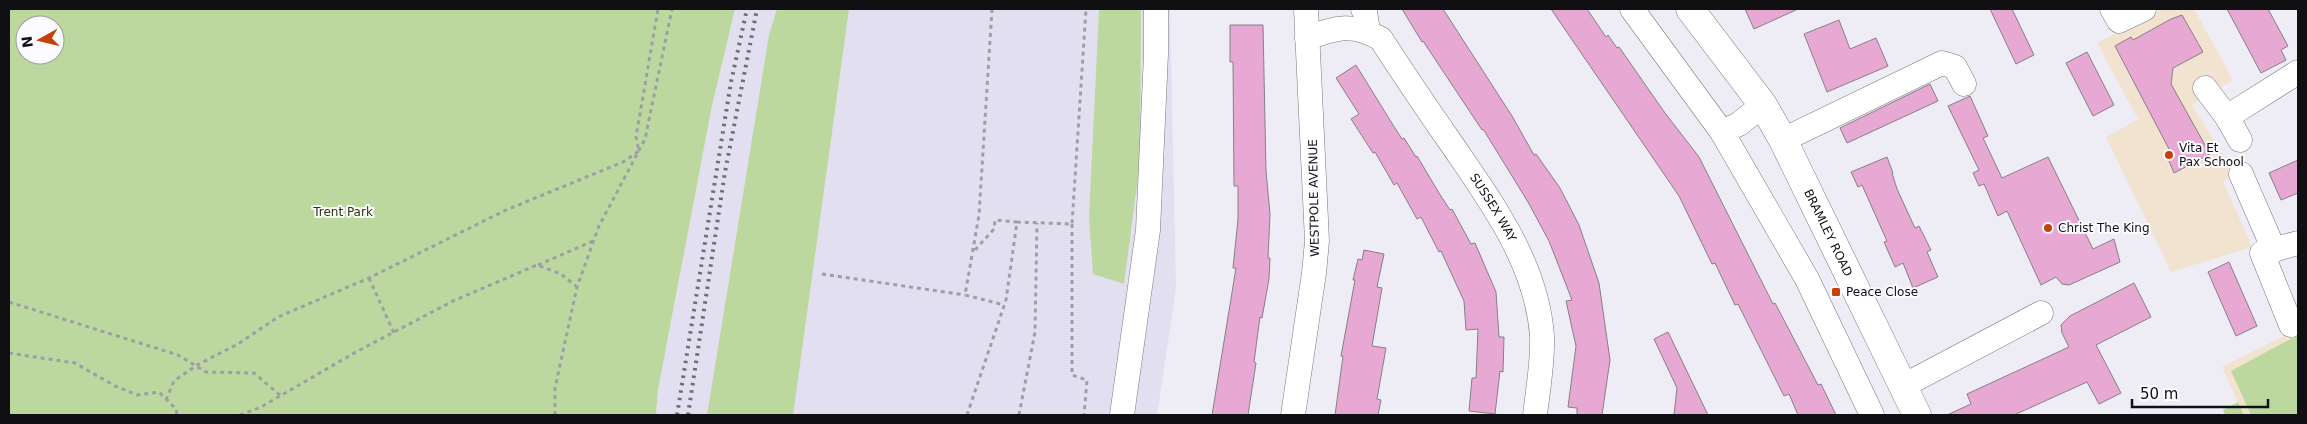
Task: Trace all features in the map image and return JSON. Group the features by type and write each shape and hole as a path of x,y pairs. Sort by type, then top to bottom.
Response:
{"main road":[{"name":"BRAMLEY ROAD","path":"1690,9 1763,104 1783,140 1908,406"}],"street":[{"path":"1122,415 1148,230 1156,54 1156,9"},
{"name":"WESTPOLE AVENUE","path":"1293,415 1317,241 1306,9"},
{"path":"1632,9 1722,132 1808,279 1872,415"},
{"path":"2112,9 2119,22 2144,9"},
{"name":"SUSSEX WAY","path":"1307,38 1333,29 1348,27 1365,20 1381,39 1479,185 1513,241 1527,272 1542,336 1541,367 1535,415"},
{"path":"1783,140 1942,63 1955,67 1964,84"},
{"path":"2227,117 2298,72"},
{"path":"2205,88 2227,117 2240,140"},
{"path":"1722,132 1738,124 1763,104"},
{"path":"2241,174 2274,250"},
{"path":"2291,325 2262,253 2298,243"},
{"path":"1908,406 2041,313"}],"path":[{"path":"639,151 636,137 658,9"},
{"path":"556,415 555,388 577,287 599,226 645,139 672,9"},
{"path":"965,295 979,215 992,9"},
{"path":"1084,415 1087,380 1072,375 1072,224 1086,9"},
{"path":"166,400 174,381 197,365 238,344 278,317 369,278 506,210 623,162 639,151"},
{"path":"974,251 994,230 995,220 1072,224"},
{"path":"967,415 1004,305 1017,222"},
{"path":"1018,415 1035,332 1037,223"},
{"path":"240,415 261,407 453,301 593,241"},
{"path":"537,265 561,274 577,287"},
{"path":"822,274 965,295 1004,305"},
{"path":"369,278 394,333"},
{"path":"9,302 178,355 206,372 254,373 281,396"},
{"path":"9,353 75,363 115,386 137,395 159,392 176,409 177,415"}],"shaded area":[{"path":"735,9 1170,9 1176,288 1157,415 656,415 658,390 712,106"},
{"name":"Vita Et Pax School","path":"2162,9 2194,9 2233,80 2192,105 2235,174 2223,181 2252,247 2171,272 2106,137 2138,119 2097,43"},
{"path":"2298,329 2298,415 2244,415 2222,367"}],"green space":[{"name":"Trent Park","path":"9,9 735,9 712,106 658,390 656,415 9,415"},
{"path":"777,9 849,9 793,415 707,415 769,35"},
{"path":"1099,9 1141,9 1140,162 1124,284 1093,274 1089,217"},
{"path":"2298,335 2298,415 2251,415 2231,371"},
{"path":"2238,402 2244,415 2225,415 2223,410"}],"building":[{"path":"1402,9 1443,9 1512,116 1534,155 1536,154 1560,188 1579,225 1599,283 1610,360 1602,415 1577,415 1577,408 1568,407 1576,346 1566,301 1572,300 1549,241 1528,202 1483,129 1422,42"},
{"path":"1551,9 1587,9 1606,37 1608,35 1617,48 1619,47 1665,113 1699,157 1773,304 1775,303 1818,385 1821,384 1836,415 1798,415 1789,394 1784,396 1738,304 1735,305 1715,263 1712,264 1679,196"},
{"path":"1745,9 1798,9 1754,29"},
{"path":"1990,9 2012,9 2034,55 2016,64"},
{"path":"2227,9 2268,9 2288,46 2281,50 2286,60 2261,73"},
{"path":"2182,15 2203,52 2173,68 2171,84 2210,154 2174,173 2166,154 2170,151 2115,46 2131,37 2133,40"},
{"path":"1839,20 1850,49 1876,38 1888,66 1827,92 1804,34"},
{"path":"1230,25 1263,25 1266,171 1270,214 1268,258 1270,258 1269,279 1262,318 1260,317 1254,362 1256,363 1248,415 1212,415 1236,268 1233,268 1238,219 1238,186 1234,186 1233,62 1230,62"},
{"path":"2087,52 2114,105 2093,116 2066,63"},
{"path":"1356,65 1402,139 1404,138 1417,156 1450,210 1452,209 1471,244 1475,243 1496,292 1499,337 1504,337 1503,372 1500,371 1495,414 1469,411 1472,378 1476,378 1478,329 1466,330 1464,301 1441,251 1439,252 1421,217 1417,219 1397,183 1394,185 1375,152 1373,153 1351,119 1359,114 1336,78"},
{"path":"1930,84 1938,101 1847,143 1840,128"},
{"name":"Christ The King","path":"1970,96 1988,136 1983,138 2002,178 2048,157 2093,249 2114,239 2120,262 2069,285 2062,284 2056,277 2041,285 2007,211 1998,216 1984,184 1979,186 1973,173 1979,170 1948,106"},
{"path":"1887,157 1897,189 1915,228 1919,226 1931,250 1927,252 1938,277 1913,288 1903,263 1895,267 1884,242 1887,241 1862,185 1858,187 1851,172"},
{"path":"2298,160 2298,193 2281,200 2269,173"},
{"path":"1364,250 1384,254 1377,287 1382,288 1372,346 1386,348 1377,399 1381,400 1378,415 1335,415 1343,356 1341,356 1355,280 1353,280 1358,259 1362,260"},
{"path":"2229,262 2257,326 2236,336 2208,272"},
{"path":"2134,283 2151,317 2096,345 2121,393 2099,404 2087,382 2014,415 1947,415 1971,404 1967,394 2069,347 2062,333 2061,325 2070,316"},
{"path":"1668,332 1708,415 1674,415 1677,388 1654,339"}],"railway":[{"path":"677,415 731,82 747,9"},
{"path":"688,415 725,172 757,9"}],"place":[{"name":"Vita Et Pax School","path":"2169,155"},
{"name":"Christ The King","path":"2048,228"},
{"name":"Peace Close","path":"1836,292"}]}
